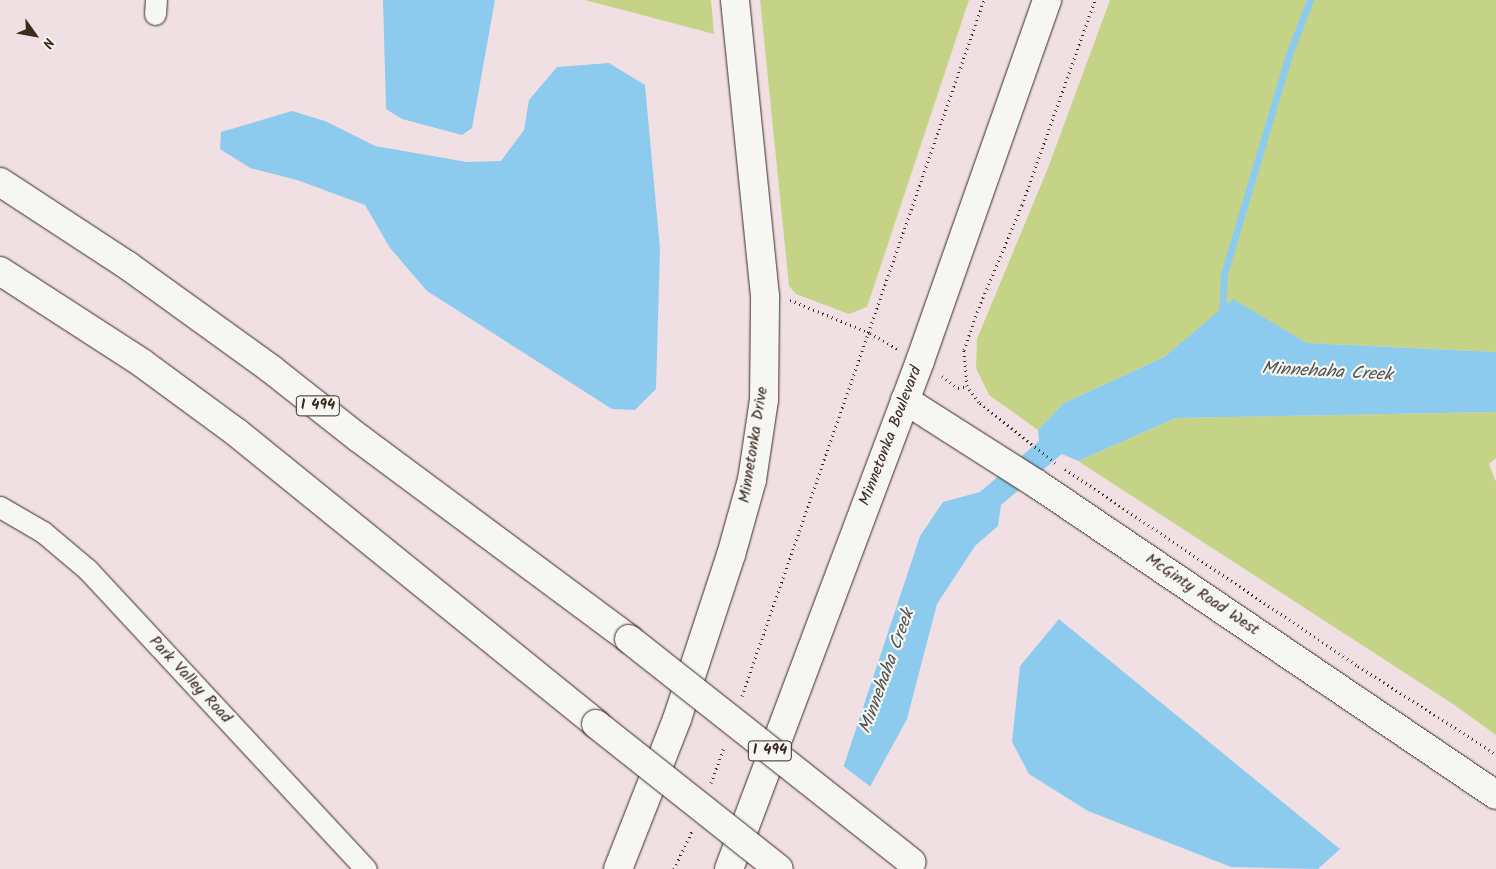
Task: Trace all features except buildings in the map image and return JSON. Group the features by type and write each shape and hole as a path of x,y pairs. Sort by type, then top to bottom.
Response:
{"main road":[{"name":"Minnetonka Drive","path":"618,869 677,719 731,555 752,480 764,400 765,296 735,0"},
{"name":"Minnetonka Boulevard","path":"729,869 905,400 1047,0"},
{"name":"I 494","path":"0,182 127,265 271,369 367,445 630,639 917,867"},
{"path":"0,271 142,363 236,432 596,724 779,869"},
{"name":"McGinty Road West","path":"905,400 1046,489 1496,795"}],"street":[{"name":"Park Valley Road","path":"0,507 43,532 88,570 366,869"}],"path":[{"path":"741,698 870,333 984,0"},
{"path":"1095,0 1022,205 977,312 964,350 967,386 979,402 1015,434 1059,465 1358,666 1496,754"},
{"path":"765,296 797,302 870,333"},
{"path":"708,791 725,744"},
{"path":"674,869 693,827"}],"green space":[{"path":"585,0 711,0 714,34"},
{"path":"760,0 969,0 867,307 849,314 796,294 789,286"},
{"path":"1110,0 1496,0 1496,352 1307,343 1233,300 1164,357 1064,403 1038,430 989,395 976,368 977,339 1048,168"},
{"path":"1496,412 1496,458 1489,464 1496,482 1496,735 1453,704 1078,461 1176,418"}],"water":[{"path":"383,0 495,0 472,128 462,135 402,119 386,109"},
{"path":"609,63 645,85 660,249 656,389 635,410 612,409 427,291 390,248 365,205 297,180 250,168 220,149 221,132 292,111 325,121 375,146 467,162 501,161 524,130 529,100 557,67"},
{"name":"Minnehaha Creek","path":"1233,299 1307,343 1496,352 1496,412 1176,418 1078,461 1062,454 1001,505 998,526 975,546 937,604 907,719 871,785 840,869 801,869 844,765 920,536 943,502 980,492 1039,441 1038,430 1064,403 1164,357"},
{"path":"1059,619 1340,849 1318,869 1231,867 1088,811 1029,774 1012,742 1020,666"}],"pier":[{"path":"842,765 872,788 843,869 799,869"}],"waterway":[{"path":"1222,316 1224,274 1289,54 1310,0"}]}
